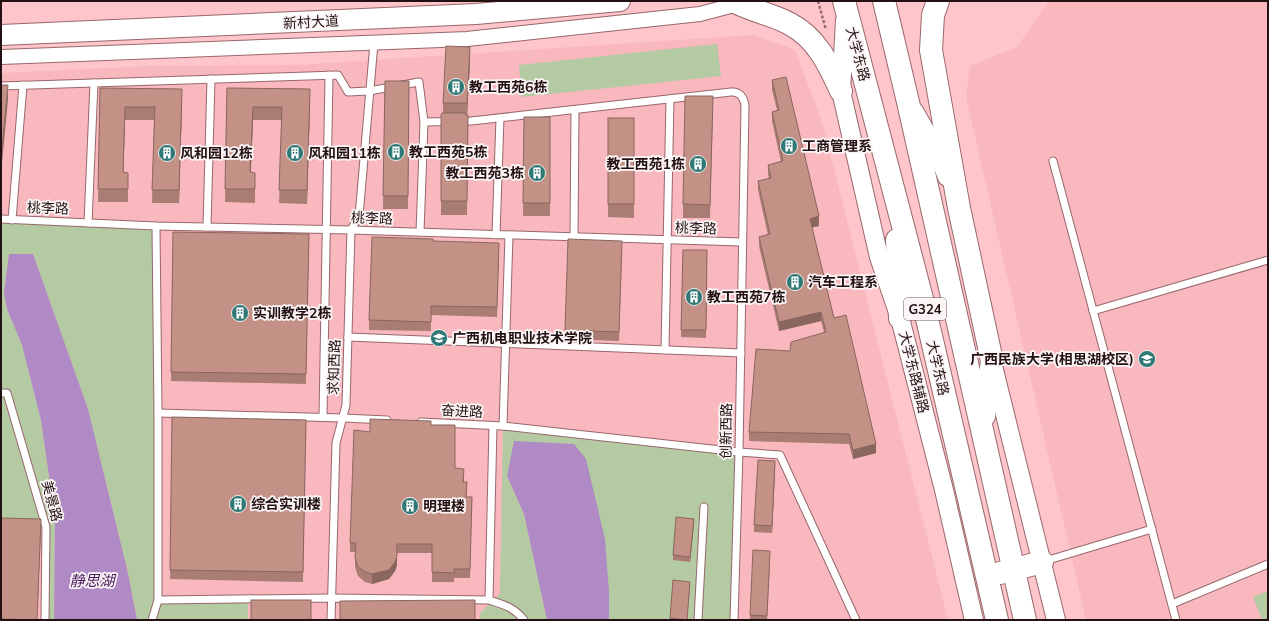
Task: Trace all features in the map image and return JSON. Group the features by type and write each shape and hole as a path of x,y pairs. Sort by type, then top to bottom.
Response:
{"main road":[{"name":"新村大道","path":"1,35 476,14 620,1"},
{"name":"大学东路","path":"884,1 1025,620"},
{"path":"938,1 933,15 931,50 959,208 992,360 982,429"},
{"path":"738,2 790,24 809,36 826,59 841,91"},
{"name":"大学东路","path":"845,4 925,310 997,620"},
{"path":"896,198 900,318"},
{"path":"988,576 1042,562"}],"street":[{"path":"1,57 467,39 700,14 738,2"},
{"name":"大学东路辅路","path":"845,4 841,91 879,258 900,318 944,490 974,620"},
{"path":"908,102 936,149 959,208"},
{"path":"992,360 1056,620"}],"lane":[{"name":"求知西路","path":"331,620 336,443 346,405 351,230 358,216 374,43"},
{"path":"323,417 329,75"},
{"path":"1,86 338,75 348,92 369,91 419,82 424,122 420,232"},
{"path":"207,227 211,79"},
{"path":"88,223 94,83"},
{"path":"12,220 23,85"},
{"name":"创新西路","path":"424,122 471,121 734,92 739,94 744,101 741,353 734,620"},
{"path":"665,350 670,100"},
{"path":"574,237 575,110"},
{"path":"496,235 500,118"},
{"path":"1053,161 1176,620"},
{"name":"桃李路","path":"1,219 156,226 351,230 742,242"},
{"path":"152,620 158,600 156,226"},
{"path":"503,426 509,235"},
{"path":"1093,311 1268,260"},
{"path":"348,337 741,353"},
{"name":"美景路","path":"4,393 46,527 45,620"},
{"path":"158,413 323,417 398,421"},
{"name":"奋进路","path":"414,422 503,426 739,452 780,455 856,620"},
{"path":"489,600 493,426"},
{"path":"698,620 704,507"},
{"path":"1042,562 1152,529"},
{"path":"1172,604 1268,564"},
{"path":"158,600 332,598 489,600 509,606 520,614 524,620"}],"shaded area":[{"name":"广西民族大学(相思湖校区)","path":"1049,1 1268,1 1268,620 1086,620 966,97 970,66 1017,47"},
{"name":"广西机电职业技术学院","path":"753,35 795,50 822,122 948,620 1,620 1,73 149,66 299,65"}],"green space":[{"path":"717,44 721,76 522,97 519,65"},
{"path":"1,219 156,226 158,600 248,599 248,620 137,620 128,573 88,409 33,254 9,254 4,293 7,309 22,345 41,420 55,518 54,620 45,620 46,528 1,524"},
{"path":"503,426 739,452 734,620 687,620 690,587 670,620 609,620 609,592 507,476 524,514 547,620 480,620 480,613 500,594"},
{"path":"1268,591 1268,620 1262,620 1253,597"}],"water":[{"name":"静思湖","path":"9,254 33,254 88,409 128,573 137,620 54,620 55,518 41,420 22,345 7,309 4,293"},
{"path":"514,441 574,444 586,459 605,539 609,592 609,620 547,620 524,514 507,476"}],"building":[{"name":"教工西苑6栋","path":"446,46 470,47 467,103 443,103"},
{"path":"786,77 819,216 810,219 834,318 846,315 876,444 853,450 849,434 749,432 756,349 790,351 791,342 826,332 821,312 779,322 759,237 770,234 758,181 771,178 768,165 783,161 772,112 779,110 772,80"},
{"name":"教工西苑5栋","path":"385,81 409,81 408,196 383,196"},
{"path":"1,85 8,85 1,159"},
{"name":"风和园12栋","path":"100,88 182,89 179,190 152,190 155,107 125,107 123,172 128,173 128,189 98,189"},
{"name":"风和园11栋","path":"227,88 310,89 307,190 279,190 282,107 253,107 250,172 255,173 255,189 225,189"},
{"name":"教工西苑1栋","path":"685,96 713,96 710,205 683,204"},
{"path":"442,113 466,113 466,115 468,115 467,201 441,201"},
{"name":"教工西苑3栋","path":"524,117 550,117 550,203 523,203"},
{"path":"608,118 634,118 634,204 608,204"},
{"name":"实训教学2栋","path":"173,232 309,234 306,374 171,372"},
{"path":"372,237 499,243 497,307 431,306 431,322 369,320"},
{"path":"568,239 622,241 619,332 565,330"},
{"name":"教工西苑7栋","path":"683,250 707,250 706,330 681,330"},
{"name":"综合实训楼","path":"172,417 306,420 303,572 170,570"},
{"name":"明理楼","path":"370,419 431,421 431,425 455,425 455,468 464,469 463,482 467,482 466,497 472,497 470,569 454,569 454,573 432,572 432,544 397,544 397,556 395,562 389,570 372,574 365,572 358,567 355,557 356,543 350,543 354,430 370,432"},
{"path":"758,460 775,461 772,526 754,525"},
{"path":"676,517 694,519 690,557 673,555"},
{"path":"1,518 41,519 37,620 1,619"},
{"path":"753,550 770,551 767,616 750,615"},
{"path":"673,580 690,582 687,620 670,618"},
{"path":"251,600 311,600 311,620 251,620"},
{"path":"475,600 475,620 340,620 340,601"}],"place":[{"name":"教工西苑6栋","path":"456,87"},
{"name":"工商管理系","path":"789,146"},
{"name":"教工西苑5栋","path":"396,152"},
{"name":"风和园12栋","path":"167,153"},
{"name":"风和园11栋","path":"295,153"},
{"name":"教工西苑1栋","path":"698,164"},
{"name":"教工西苑3栋","path":"537,173"},
{"name":"汽车工程系","path":"795,282"},
{"name":"教工西苑7栋","path":"694,297"},
{"name":"实训教学2栋","path":"240,313"},
{"name":"广西机电职业技术学院","path":"439,338"},
{"name":"广西民族大学(相思湖校区)","path":"1147,359"},
{"name":"综合实训楼","path":"238,504"},
{"name":"明理楼","path":"410,506"}]}
